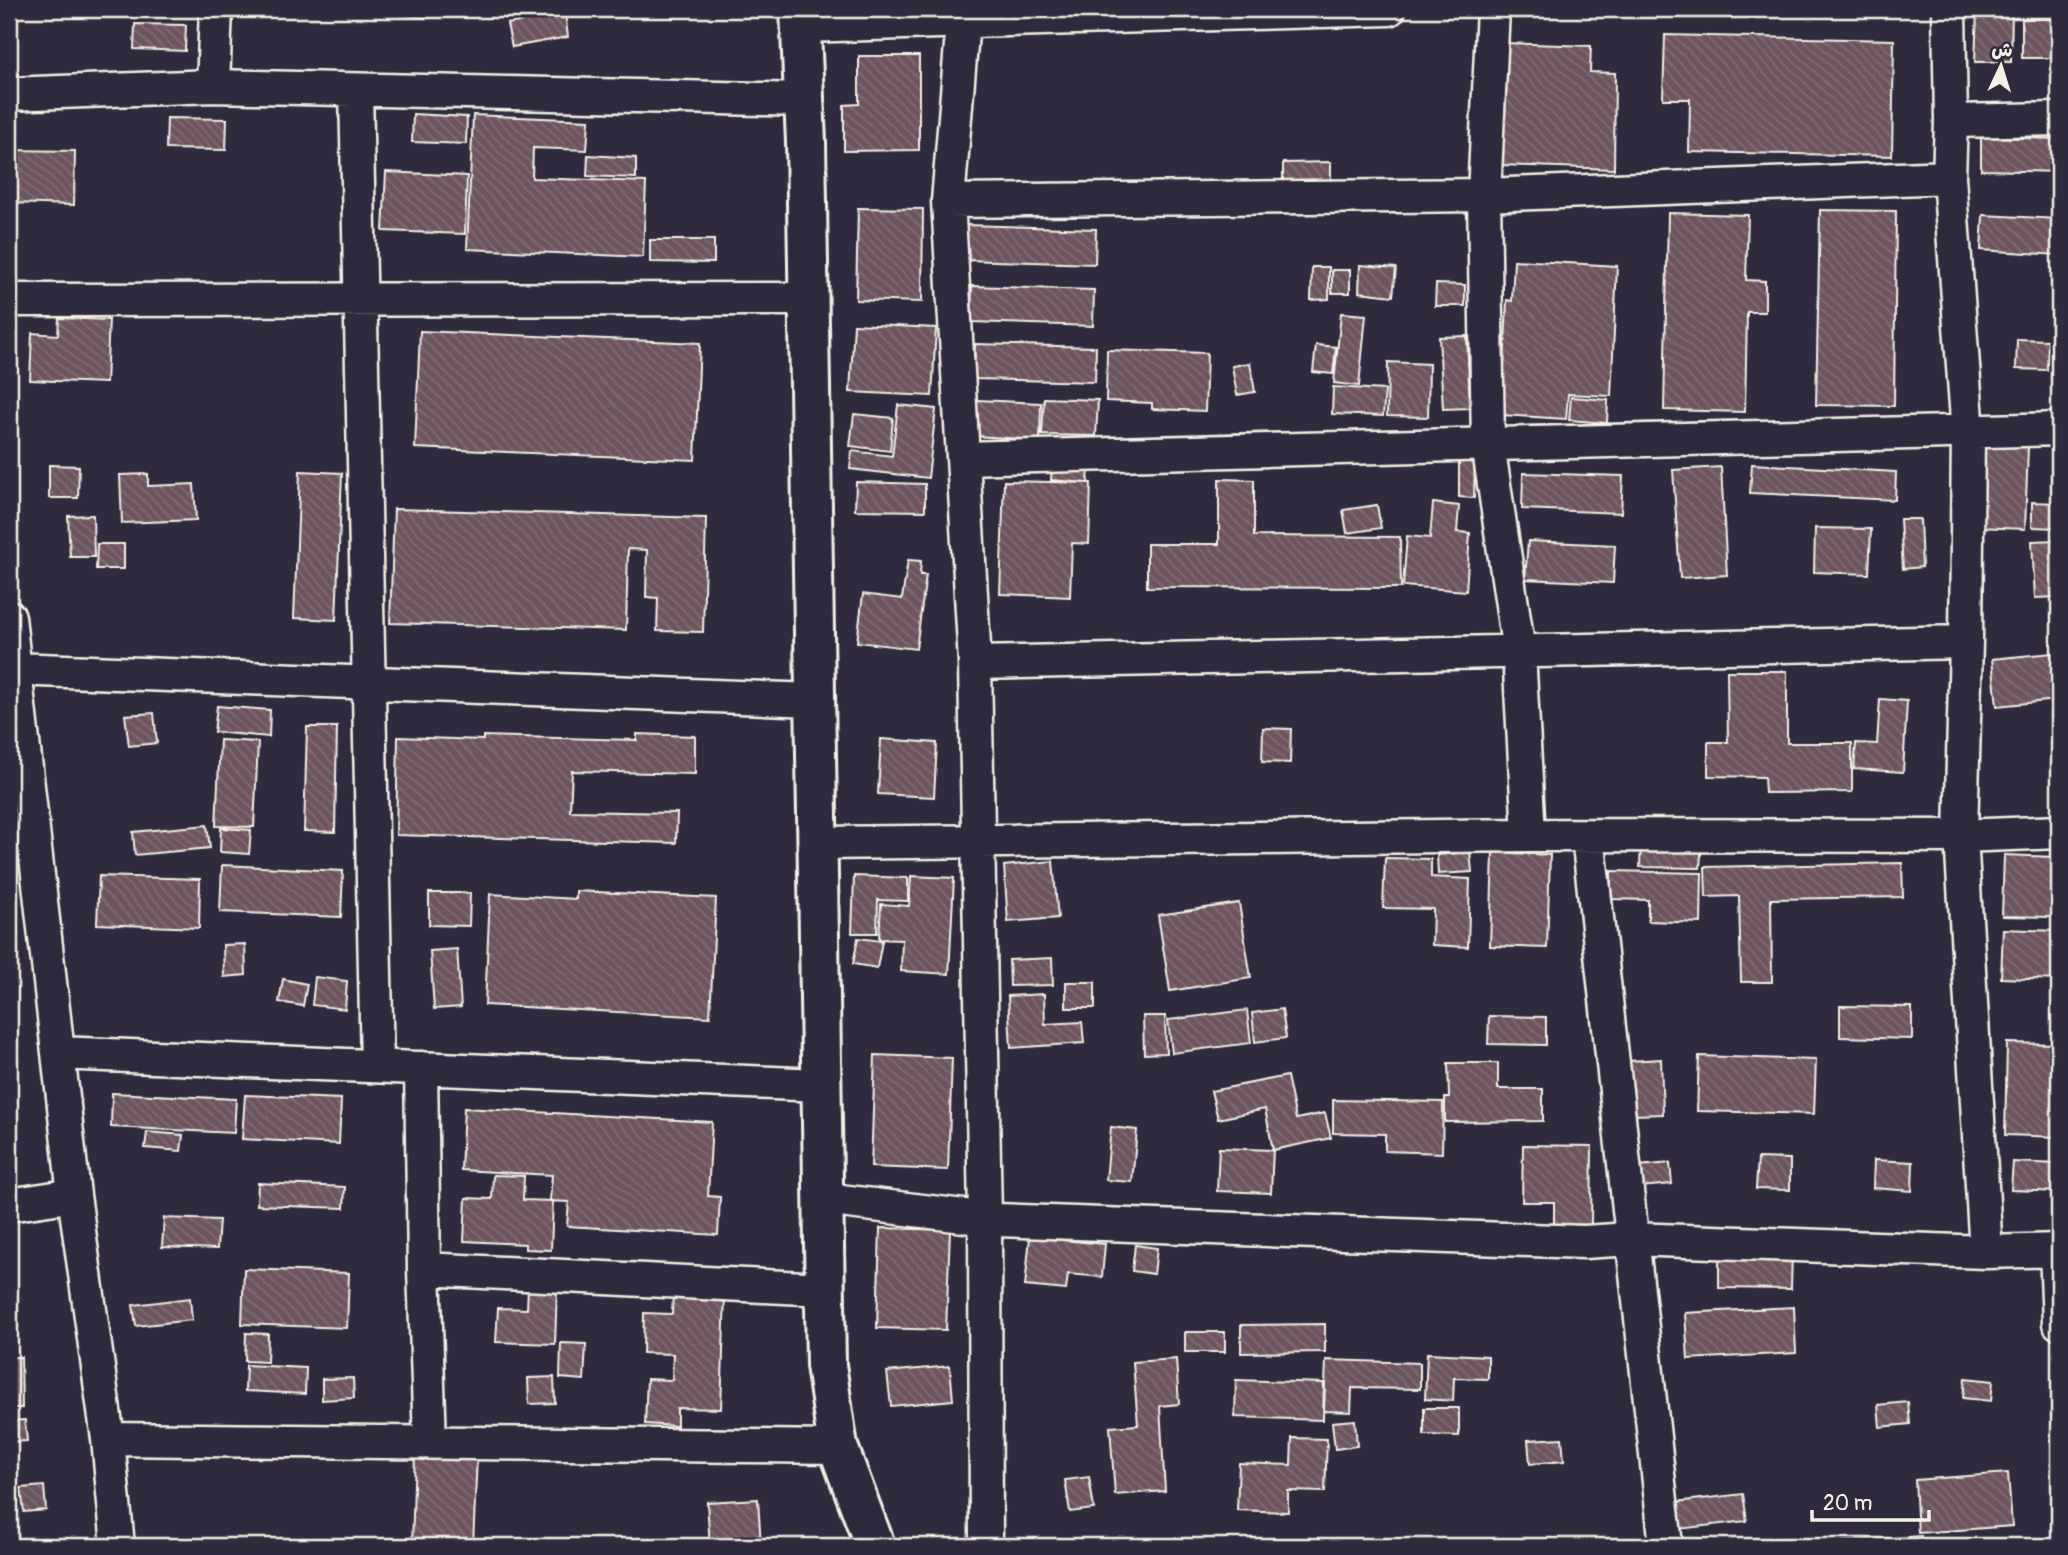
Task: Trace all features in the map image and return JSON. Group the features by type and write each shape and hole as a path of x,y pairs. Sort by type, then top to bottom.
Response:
{"street":[{"path":"213,86 216,9"},
{"path":"875,1546 838,1447 826,1365 808,299 800,17 1389,9"},
{"path":"1493,9 1484,195 1488,444 1519,652 1529,835"},
{"path":"1949,9 1949,177 1968,433 1962,836 1986,1252"},
{"path":"964,15 948,201 975,663 985,1218 986,1546"},
{"path":"9,94 213,86 804,100"},
{"path":"356,90 377,1066"},
{"path":"1951,121 2059,119"},
{"path":"948,201 1484,195 1949,177"},
{"path":"9,300 808,299"},
{"path":"964,458 2059,429"},
{"path":"9,617 74,1195 108,1439 118,1546"},
{"path":"975,663 1966,642"},
{"path":"14,669 815,700"},
{"path":"818,844 1529,835 1962,836 2059,832"},
{"path":"1588,836 1665,1546"},
{"path":"58,1053 822,1084"},
{"path":"421,1068 430,1441"},
{"path":"9,1205 74,1195"},
{"path":"824,1199 985,1218 1584,1242 1632,1239 1986,1252 2058,1250 2059,1323"},
{"path":"424,1269 825,1289"},
{"path":"108,1439 838,1447"}],"building":[{"path":"354,9 429,9 428,18"},
{"path":"1977,9 2012,9 2011,62 1975,62"},
{"path":"565,13 568,37 512,47 507,24"},
{"path":"2022,19 2059,19 2059,58 2022,58"},
{"path":"135,24 186,25 185,51 134,49"},
{"path":"1665,35 1894,40 1892,156 1689,152 1690,99 1663,99"},
{"path":"1505,43 1591,46 1590,72 1615,73 1614,169 1501,165"},
{"path":"859,56 919,56 919,150 844,151 844,105 859,104"},
{"path":"413,114 467,117 466,144 412,142"},
{"path":"473,115 589,120 587,150 533,148 532,178 646,182 643,257 467,249"},
{"path":"167,118 227,119 226,150 166,149"},
{"path":"1981,137 2059,139 2059,172 1981,170"},
{"path":"9,150 75,151 74,205 9,203"},
{"path":"588,155 636,158 636,178 587,176"},
{"path":"1331,162 1331,187 1283,187 1283,163"},
{"path":"386,172 467,176 465,234 383,231"},
{"path":"858,208 923,209 922,302 856,300"},
{"path":"1820,210 1896,211 1894,406 1816,405"},
{"path":"1668,213 1748,215 1746,280 1765,281 1765,312 1747,312 1745,412 1664,410"},
{"path":"1983,215 2059,219 2059,255 1981,250"},
{"path":"966,225 1096,229 1095,264 965,260"},
{"path":"650,240 714,240 714,263 650,262"},
{"path":"1514,260 1617,266 1611,396 1568,394 1566,419 1502,415 1507,300 1512,301"},
{"path":"1360,265 1396,268 1393,296 1359,292"},
{"path":"1312,267 1329,267 1329,299 1311,300"},
{"path":"1332,270 1350,270 1350,293 1332,293"},
{"path":"1436,284 1465,285 1465,306 1435,306"},
{"path":"972,286 1094,290 1093,326 971,322"},
{"path":"1341,313 1366,315 1359,386 1334,383"},
{"path":"59,318 109,320 106,383 30,380 32,333 58,335"},
{"path":"854,324 936,328 932,396 850,392"},
{"path":"420,331 700,343 695,460 415,448"},
{"path":"1467,336 1470,408 1443,409 1439,337"},
{"path":"2017,339 2048,340 2047,370 2016,369"},
{"path":"975,344 1096,347 1095,382 974,379"},
{"path":"1316,345 1336,347 1333,374 1313,372"},
{"path":"1107,350 1207,353 1205,411 1152,409 1152,403 1106,401"},
{"path":"1388,362 1429,364 1428,417 1387,416"},
{"path":"1250,363 1255,392 1237,395 1232,366"},
{"path":"1333,387 1385,390 1383,416 1332,414"},
{"path":"1571,397 1608,400 1607,423 1569,420"},
{"path":"1044,398 1098,400 1096,436 1042,435"},
{"path":"977,400 1041,403 1040,440 975,436"},
{"path":"898,405 936,409 928,478 850,469 852,451 892,456"},
{"path":"854,414 893,418 890,451 850,446"},
{"path":"1981,444 2028,447 2025,529 1977,527"},
{"path":"1459,458 1475,458 1474,498 1459,497"},
{"path":"1052,464 1089,467 1088,483 1051,480"},
{"path":"1752,464 1896,472 1895,500 1750,493"},
{"path":"49,465 79,466 78,498 49,498"},
{"path":"1721,467 1727,575 1680,578 1673,470"},
{"path":"300,471 342,473 336,620 294,618"},
{"path":"1523,473 1623,476 1621,513 1522,509"},
{"path":"148,474 148,486 194,484 196,520 122,523 120,475"},
{"path":"2058,475 2059,528 2032,527 2032,502 2057,503"},
{"path":"1219,479 1254,480 1254,536 1400,537 1401,588 1147,587 1147,544 1219,544"},
{"path":"1004,481 1091,483 1089,544 1072,543 1070,597 1000,594"},
{"path":"856,482 925,484 925,511 855,510"},
{"path":"1433,503 1459,506 1457,532 1470,533 1466,591 1403,586 1407,536 1430,538"},
{"path":"1377,505 1381,528 1347,533 1343,510"},
{"path":"394,509 706,518 703,632 657,631 658,598 646,597 647,550 628,549 626,630 390,623"},
{"path":"93,515 94,557 70,557 68,516"},
{"path":"1900,519 1920,519 1922,567 1903,569"},
{"path":"1815,528 1871,529 1869,574 1814,572"},
{"path":"2059,540 2059,597 2035,598 2032,541"},
{"path":"1528,541 1615,545 1613,583 1525,579"},
{"path":"97,544 124,544 124,569 96,569"},
{"path":"908,560 921,561 920,575 926,575 916,649 857,642 863,594 902,599"},
{"path":"2053,653 2058,700 1997,706 1992,659"},
{"path":"1727,671 1787,671 1787,743 1852,743 1852,792 1765,793 1764,777 1708,776 1708,742 1728,742"},
{"path":"1880,699 1907,701 1903,772 1854,769 1856,743 1877,744"},
{"path":"217,706 270,710 269,737 214,732"},
{"path":"154,713 157,743 129,746 125,715"},
{"path":"307,727 337,727 335,832 304,831"},
{"path":"1263,728 1291,729 1290,763 1262,762"},
{"path":"637,734 695,736 695,774 572,771 570,811 677,813 676,843 396,835 398,737 637,740"},
{"path":"881,739 937,743 934,797 878,794"},
{"path":"220,740 258,742 254,827 216,826"},
{"path":"207,825 210,848 135,855 133,832"},
{"path":"221,828 251,830 249,854 220,852"},
{"path":"1641,839 1702,841 1700,868 1640,867"},
{"path":"1470,852 1472,872 1438,874 1437,855"},
{"path":"1493,852 1550,855 1547,948 1490,946"},
{"path":"2004,855 2055,857 2053,917 2002,916"},
{"path":"1385,858 1431,859 1431,877 1470,879 1468,947 1432,945 1433,909 1383,908"},
{"path":"1053,861 1058,918 1008,922 1004,866"},
{"path":"1902,863 1903,897 1771,899 1772,982 1741,982 1739,896 1706,897 1705,867"},
{"path":"222,865 343,871 341,917 220,912"},
{"path":"1611,871 1702,873 1701,923 1648,921 1648,900 1611,899"},
{"path":"99,876 200,879 199,928 97,924"},
{"path":"854,876 908,878 908,901 878,900 877,933 852,933"},
{"path":"911,876 954,878 949,974 901,971 902,940 879,939 881,904 909,906"},
{"path":"576,891 716,898 710,1017 485,1005 490,894 576,899"},
{"path":"429,893 470,893 469,926 429,925"},
{"path":"1239,903 1251,978 1170,991 1158,915"},
{"path":"2003,929 2059,931 2059,980 2001,978"},
{"path":"858,938 882,941 877,968 853,964"},
{"path":"245,944 246,975 224,977 223,945"},
{"path":"457,949 461,1007 434,1009 430,951"},
{"path":"1052,958 1053,985 1010,986 1009,960"},
{"path":"315,977 347,981 345,1009 312,1005"},
{"path":"283,979 307,984 303,1006 279,1002"},
{"path":"1066,982 1095,982 1095,1008 1066,1008"},
{"path":"1044,994 1045,1024 1082,1022 1084,1043 1011,1048 1008,996"},
{"path":"1840,1006 1912,1007 1912,1039 1840,1037"},
{"path":"1282,1009 1286,1038 1255,1042 1252,1013"},
{"path":"1247,1010 1251,1043 1172,1053 1168,1020"},
{"path":"1143,1016 1165,1016 1166,1053 1144,1054"},
{"path":"1489,1016 1546,1017 1546,1045 1488,1044"},
{"path":"2007,1043 2059,1044 2059,1137 2005,1135"},
{"path":"875,1055 952,1058 948,1170 871,1167"},
{"path":"1699,1056 1816,1060 1814,1114 1697,1111"},
{"path":"1661,1059 1663,1114 1632,1115 1629,1061"},
{"path":"1448,1063 1498,1063 1498,1089 1543,1089 1543,1121 1445,1122 1445,1098 1449,1098"},
{"path":"1287,1076 1296,1119 1325,1113 1331,1138 1273,1150 1265,1109 1218,1119 1211,1091"},
{"path":"112,1093 236,1099 234,1133 111,1127"},
{"path":"245,1095 341,1099 339,1144 242,1139"},
{"path":"1333,1100 1443,1102 1442,1153 1385,1151 1385,1134 1333,1133"},
{"path":"464,1108 712,1122 708,1196 720,1197 718,1235 567,1226 569,1202 550,1201 552,1175 461,1170"},
{"path":"1111,1127 1137,1130 1132,1182 1106,1180"},
{"path":"147,1132 183,1135 181,1151 145,1148"},
{"path":"1523,1145 1592,1146 1591,1225 1554,1224 1554,1202 1522,1202"},
{"path":"1219,1148 1273,1150 1271,1193 1217,1191"},
{"path":"1758,1158 1790,1159 1790,1190 1756,1189"},
{"path":"1874,1160 1913,1162 1912,1191 1873,1188"},
{"path":"2013,1162 2059,1164 2059,1192 2011,1190"},
{"path":"1670,1163 1672,1184 1641,1187 1639,1166"},
{"path":"493,1175 524,1176 523,1200 553,1201 551,1250 525,1249 525,1244 464,1241 466,1198 492,1199"},
{"path":"258,1183 345,1187 344,1208 257,1205"},
{"path":"164,1218 219,1220 217,1249 162,1247"},
{"path":"880,1228 950,1230 946,1330 877,1328"},
{"path":"1030,1237 1105,1244 1102,1277 1068,1274 1066,1290 1025,1286"},
{"path":"1135,1245 1157,1248 1154,1274 1132,1271"},
{"path":"1719,1251 1792,1252 1791,1289 1719,1288"},
{"path":"244,1269 349,1273 347,1328 242,1324"},
{"path":"528,1287 557,1289 555,1344 496,1342 498,1308 527,1309"},
{"path":"673,1293 725,1295 721,1409 677,1408 677,1426 645,1424 647,1379 672,1380 673,1354 643,1353 644,1313 672,1314"},
{"path":"190,1298 192,1320 136,1326 133,1305"},
{"path":"1794,1307 1796,1353 1688,1359 1685,1313"},
{"path":"1325,1324 1325,1352 1241,1353 1241,1325"},
{"path":"1185,1332 1225,1332 1225,1352 1185,1352"},
{"path":"246,1333 268,1334 267,1362 245,1361"},
{"path":"561,1343 586,1344 584,1380 560,1378"},
{"path":"1427,1353 1488,1356 1488,1379 1454,1378 1453,1401 1425,1399"},
{"path":"9,1357 21,1357 22,1408 9,1408"},
{"path":"1176,1359 1179,1404 1160,1406 1165,1491 1115,1495 1110,1427 1138,1425 1133,1362"},
{"path":"1326,1360 1420,1363 1420,1389 1352,1388 1351,1412 1324,1411"},
{"path":"246,1365 306,1368 305,1394 245,1391"},
{"path":"950,1366 953,1400 891,1406 887,1372"},
{"path":"554,1377 555,1403 529,1404 528,1378"},
{"path":"353,1378 354,1398 322,1400 322,1379"},
{"path":"1965,1378 1993,1381 1991,1401 1963,1398"},
{"path":"1236,1380 1324,1383 1323,1420 1235,1417"},
{"path":"1908,1402 1910,1424 1880,1427 1878,1405"},
{"path":"1424,1408 1459,1408 1459,1436 1424,1435"},
{"path":"25,1420 27,1441 9,1442 9,1421"},
{"path":"1355,1420 1357,1446 1335,1449 1332,1422"},
{"path":"1292,1438 1327,1439 1325,1492 1288,1491 1288,1512 1237,1510 1239,1463 1291,1465"},
{"path":"1562,1438 1564,1461 1530,1464 1528,1440"},
{"path":"415,1453 477,1455 473,1546 412,1546"},
{"path":"2008,1473 2012,1526 1918,1533 1915,1480"},
{"path":"1089,1477 1094,1509 1070,1512 1065,1480"},
{"path":"44,1486 46,1510 24,1512 21,1488"},
{"path":"1743,1494 1747,1521 1679,1529 1676,1502"},
{"path":"758,1499 761,1546 710,1546 707,1502"},
{"path":"1921,1536 1922,1546 1781,1546"}]}
